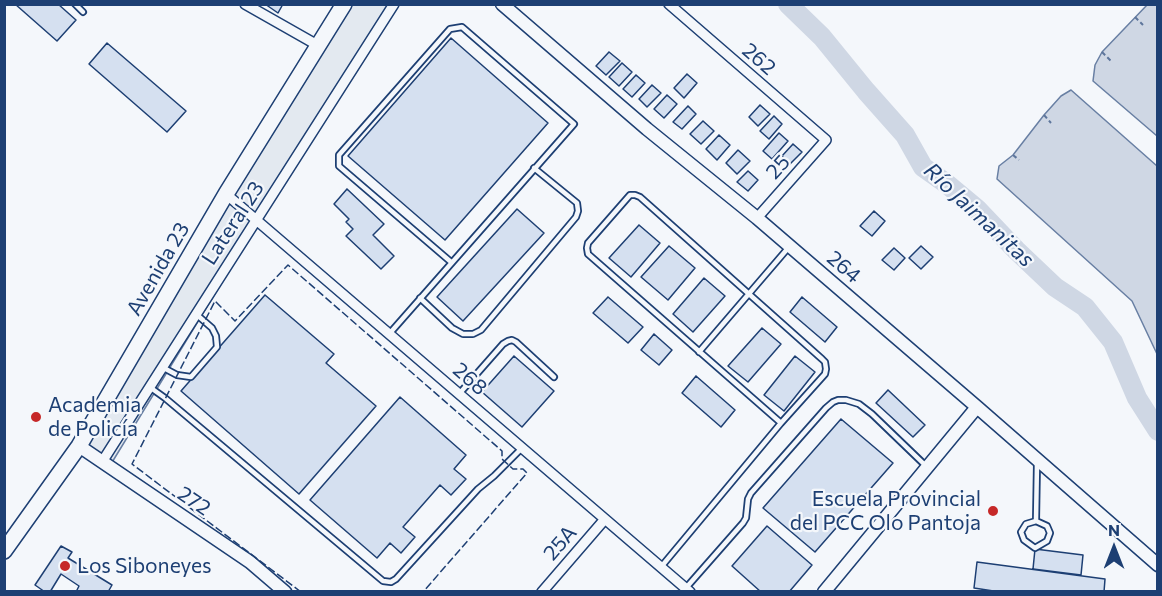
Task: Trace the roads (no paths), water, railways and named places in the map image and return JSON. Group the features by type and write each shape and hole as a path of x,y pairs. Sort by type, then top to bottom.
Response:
{"main road":[{"name":"Avenida 23","path":"4,551 79,446 226,194 344,4"}],"street":[{"path":"245,4 319,46"},
{"name":"Lateral 23","path":"102,462 394,4"},
{"name":"264","path":"502,4 647,129 790,246 1158,565"},
{"name":"262","path":"669,4 826,141"},
{"name":"25","path":"757,218 826,141"},
{"name":"268","path":"226,194 686,590"},
{"path":"824,591 977,407"},
{"name":"272","path":"79,446 250,562 285,591"},
{"name":"25A","path":"542,591 605,519"}],"lane":[{"path":"75,4 83,12"},
{"path":"389,334 574,124 462,27 450,29 339,155 339,166 451,261"},
{"path":"420,298 452,328 463,334 473,334 481,330 576,217 578,211 577,203 534,168"},
{"path":"661,567 781,423 825,374 826,365 822,358 640,197 633,195 627,198 588,243 588,254 781,423"},
{"path":"699,352 790,246"},
{"path":"162,367 177,375 191,377 217,347 216,336 212,328 196,314"},
{"path":"459,394 503,344 512,340 554,377"},
{"path":"150,387 384,581 391,582 396,579 478,489 495,476 522,448"},
{"path":"686,590 743,523 751,493 833,402 846,400 859,404 927,466"},
{"path":"1036,521 1037,460"},
{"path":"1036,521 1047,526 1050,533 1047,541 1035,548 1024,540 1020,532 1026,524 1036,521"}],"waterway":[{"name":"Río Jaimanitas","path":"788,4 822,37 905,135 923,167 977,209 1055,287 1085,307 1113,342 1137,398 1158,431"}],"place":[{"name":"Academia de Policía","path":"36,417"},
{"name":"Escuela Provincial del PCC Olo Pantoja","path":"993,511"},
{"name":"Los Siboneyes","path":"65,566"}]}
